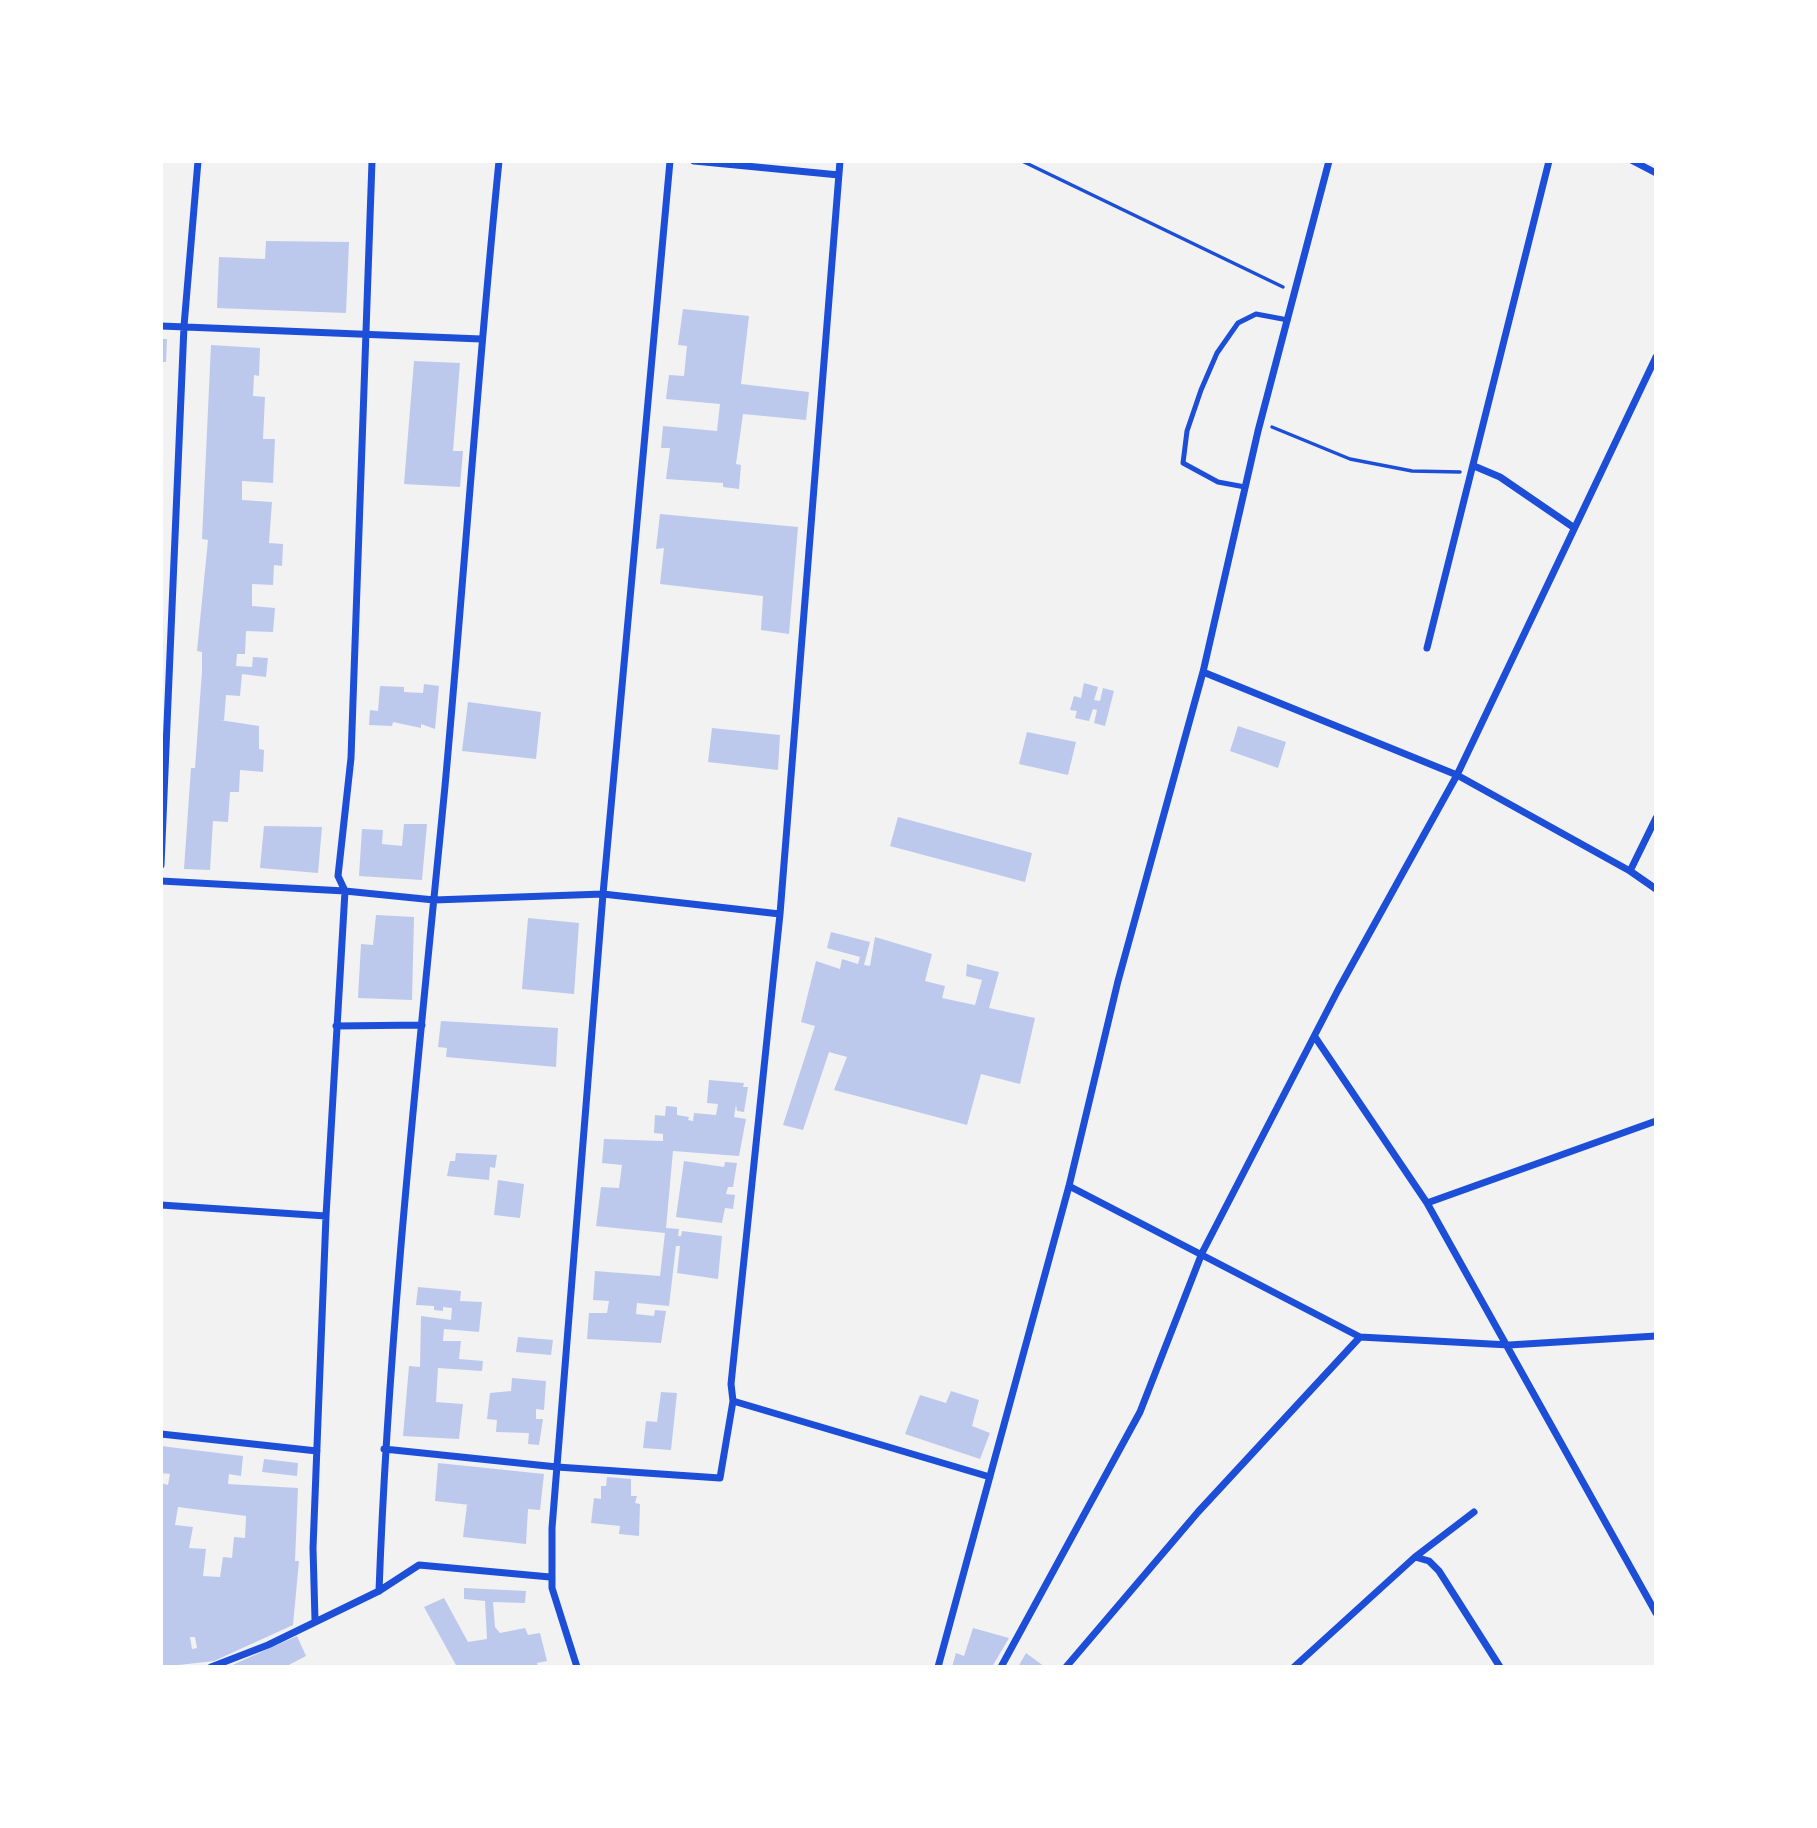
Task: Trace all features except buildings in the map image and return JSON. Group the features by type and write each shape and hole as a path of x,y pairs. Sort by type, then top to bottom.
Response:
{"street":[{"path":"161,865 184,326 198,161"},
{"path":"315,1620 313,1548 326,1216 345,891 338,876 351,758 372,161"},
{"path":"379,1591 384,1449 469,526 481,339 499,161"},
{"path":"577,1667 550,1577 603,894 670,161"},
{"path":"694,161 839,175"},
{"path":"384,1449 557,1467 720,1478 733,1401 731,1384 779,914 841,161"},
{"path":"938,1667 1069,1186 1118,981 1203,672 1261,422 1329,161"},
{"path":"1427,648 1549,161"},
{"path":"1633,161 1656,173"},
{"path":"161,326 481,339"},
{"path":"1001,1667 1140,1412 1202,1253 1457,775 1656,357"},
{"path":"1474,468 1500,477 1573,527"},
{"path":"1203,672 1457,775 1630,871 1656,890"},
{"path":"1630,871 1656,818"},
{"path":"161,881 345,891 434,900 603,894 779,914"},
{"path":"335,1027 422,1025"},
{"path":"1315,1037 1427,1203 1509,1345 1600,1517 1656,1613"},
{"path":"1427,1203 1656,1121"},
{"path":"1069,1186 1360,1337 1509,1345 1656,1336"},
{"path":"161,1205 326,1216"},
{"path":"1066,1667 1198,1512 1360,1337"},
{"path":"733,1401 990,1477"},
{"path":"161,1434 317,1451"},
{"path":"1294,1667 1415,1557 1474,1512"},
{"path":"1415,1557 1429,1561 1439,1571 1500,1667"},
{"path":"211,1667 268,1645 379,1591 419,1565 550,1577"}],"lane":[{"path":"1245,487 1219,482 1183,463 1186,430 1217,352 1238,323 1256,314 1288,320"}],"path":[{"path":"1022,161 1295,293"},
{"path":"1261,422 1350,459 1412,471 1474,468"}]}
